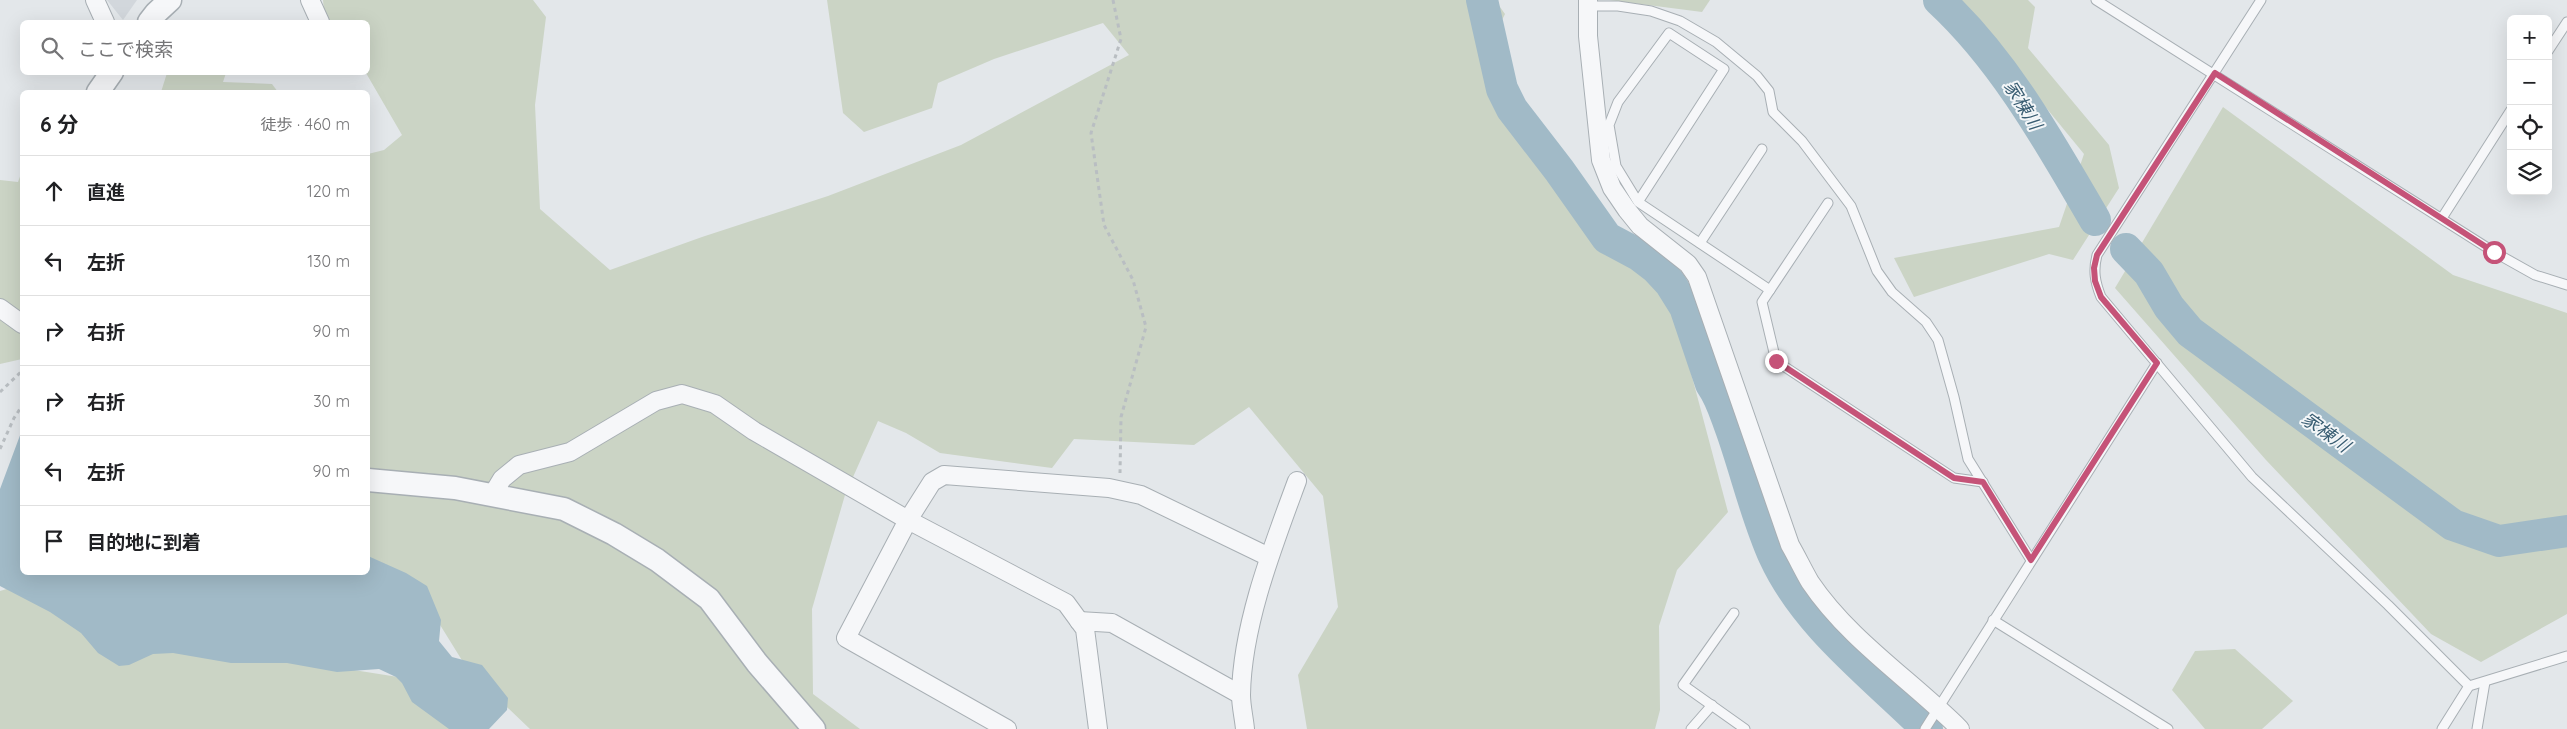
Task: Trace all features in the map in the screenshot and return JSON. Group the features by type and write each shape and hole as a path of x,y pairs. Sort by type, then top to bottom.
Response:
{"street":[{"path":"95,0 104,20"},
{"path":"151,20 170,0"},
{"path":"310,0 319,20"},
{"path":"1588,3 1588,36 1601,160 1612,188 1640,226 1674,251 1688,264 1697,277 1790,545 1810,581 1848,627 1960,729"},
{"path":"99,90 110,75"},
{"path":"0,308 20,323"},
{"path":"493,494 502,479 519,465 570,452 656,401 682,394 715,404 754,431 908,520 1066,603 1085,629 1098,729"},
{"path":"1007,729 846,638 908,520 932,482 944,475 1109,488 1141,495 1269,557"},
{"path":"370,480 455,488 564,509 614,534 657,560 709,600 757,663 814,729"},
{"path":"1245,729 1241,695 1249,636 1269,557 1297,481"},
{"path":"1079,621 1112,623 1241,695"}],"lane":[{"path":"2096,0 2215,73 2494,252 2535,275 2567,285"},
{"path":"2261,0 2097,255 2094,268 2095,281 2101,297 2252,477 2388,605 2469,686"},
{"path":"1588,3 1651,11 1680,21 1716,42 1756,76 1769,91 1773,112 1807,147 1851,206 1877,271 1892,292 1926,322 1938,340 1954,397 1968,459 2031,560"},
{"path":"2552,45 2567,22"},
{"path":"1638,202 1724,69 1669,33 1628,91 1618,102 1609,125 1616,166 1638,202 1770,290"},
{"path":"2442,218 2507,116"},
{"path":"1700,243 1762,149"},
{"path":"1828,203 1762,302 1776,361 1954,478 1983,482"},
{"path":"1925,729 2157,363"},
{"path":"1734,613 1683,685 1745,729"},
{"path":"1993,620 2168,729"},
{"path":"2442,729 2469,686 2567,656"},
{"path":"2477,729 2485,682"},
{"path":"1691,729 1712,705"}],"path":[{"path":"1113,0 1121,39 1091,133 1104,225 1133,280 1146,327 1121,417 1120,475"},
{"path":"0,392 20,373"},
{"path":"0,450 20,409"}],"shaded area":[{"path":"107,0 137,0 123,20"}],"green space":[{"path":"323,0 533,0 546,17 535,105 540,209 610,270 702,237 828,196 961,145 1129,55 1103,23 994,59 938,83 932,108 864,132 843,113 827,0 1495,0 1505,14 1482,60 1510,111 1574,189 1670,294 1728,512 1677,570 1659,626 1660,710 1655,729 1307,729 1298,675 1338,607 1323,496 1249,407 1194,445 1074,439 1052,468 940,453 906,433 878,421 845,495 812,609 813,694 860,729 530,729 468,670 411,578 370,566 370,154 384,150 402,135 367,75 370,75 370,20 325,20"},
{"path":"1609,0 1710,0 1702,12"},
{"path":"1958,0 2028,0 2035,7 2028,48 2109,145 2119,188 2073,260 2049,254 1914,297 1894,258 2059,227 2084,154"},
{"path":"166,75 225,75 223,82 272,84 276,90 162,90"},
{"path":"2223,107 2453,275 2567,313 2567,614 2481,662 2431,634 2266,460 2115,288"},
{"path":"20,176 20,359 0,364 0,180 18,182"},
{"path":"37,580 169,641 398,677 471,729 0,729 0,591"},
{"path":"2235,649 2293,701 2262,729 2205,729 2172,690 2195,651"}],"water":[{"path":"20,435 20,575 370,575 370,557 406,573 427,586 441,620 439,641 452,657 482,665 508,698 507,710 489,729 449,729 412,702 402,683 396,677 379,669 337,672 287,663 231,663 173,653 153,654 129,665 119,666 98,653 81,633 50,612 0,586 0,489"}],"waterway":[{"path":"1482,0 1502,89 1512,109 1559,170 1607,238 1639,255 1656,268 1670,283 1685,307 1711,384 1720,400 1731,429 1768,541 1788,581 1822,628 1927,729"},
{"name":"家棟川","path":"1939,0 1985,49 2025,104 2095,220"},
{"name":"家棟川","path":"2126,249 2149,273 2169,307 2190,332 2453,525 2499,541 2567,531"}],"route":[{"path":"1776,361 1954,478 1983,482 2031,560 2157,363 2101,297 2095,281 2094,268 2097,255 2215,73 2494,252"}]}
